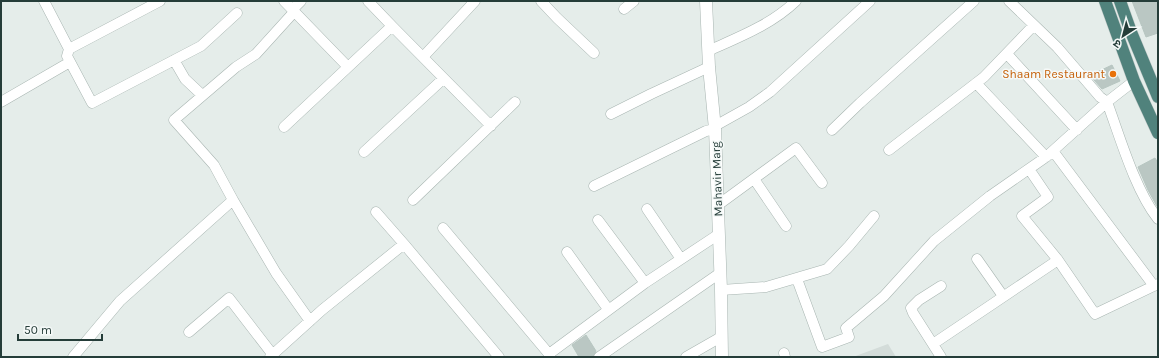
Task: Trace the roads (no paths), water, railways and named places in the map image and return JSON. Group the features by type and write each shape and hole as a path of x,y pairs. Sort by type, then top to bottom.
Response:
{"highway":[{"path":"1105,1 1134,81 1158,133"},
{"path":"1120,1 1131,32 1158,96"}],"street":[{"path":"44,1 69,49 67,56 92,103 201,46 237,13"},
{"path":"69,49 160,1"},
{"path":"284,1 348,67"},
{"path":"301,1 256,54 236,67 174,120 214,166 276,273 310,321"},
{"path":"368,1 490,126"},
{"path":"541,1 594,53"},
{"path":"624,9 634,1"},
{"name":"Mahavir Marg","path":"706,1 709,67 715,127 722,357"},
{"path":"708,51 752,32 787,10 796,1"},
{"path":"594,186 715,127 748,107 770,92 870,1"},
{"path":"832,130 974,1"},
{"path":"1012,2 1057,47 1100,97 1107,102 1132,170 1151,210 1158,219"},
{"path":"423,57 469,3"},
{"path":"889,150 976,84 1034,25"},
{"path":"284,127 392,26"},
{"path":"1006,54 1077,130"},
{"path":"174,60 186,79 202,95"},
{"path":"1,102 70,62"},
{"path":"611,114 709,67"},
{"path":"364,152 443,79"},
{"path":"797,279 822,347 849,337 846,328 884,296 934,241 990,196 1049,154 1107,102 1134,81"},
{"path":"976,84 1049,154 1156,285 1095,314 1058,260 1022,216 1048,197 1029,169"},
{"path":"412,200 515,102"},
{"path":"718,205 796,148 822,183"},
{"path":"754,179 786,226"},
{"path":"74,357 120,301 233,200"},
{"path":"647,209 681,259"},
{"path":"376,212 404,244 494,355"},
{"path":"721,290 766,287 827,269 874,216"},
{"path":"598,220 645,283"},
{"path":"443,228 550,356 608,309 718,234"},
{"path":"189,332 229,298 272,356 322,310 404,244"},
{"path":"567,252 608,309"},
{"path":"977,259 1003,296"},
{"path":"933,344 1058,260"},
{"path":"599,357 720,273"},
{"path":"941,286 919,300 911,308 912,313 941,357"},
{"path":"686,357 721,337"}],"place":[{"name":"Shaam Restaurant","path":"1113,74"}]}
